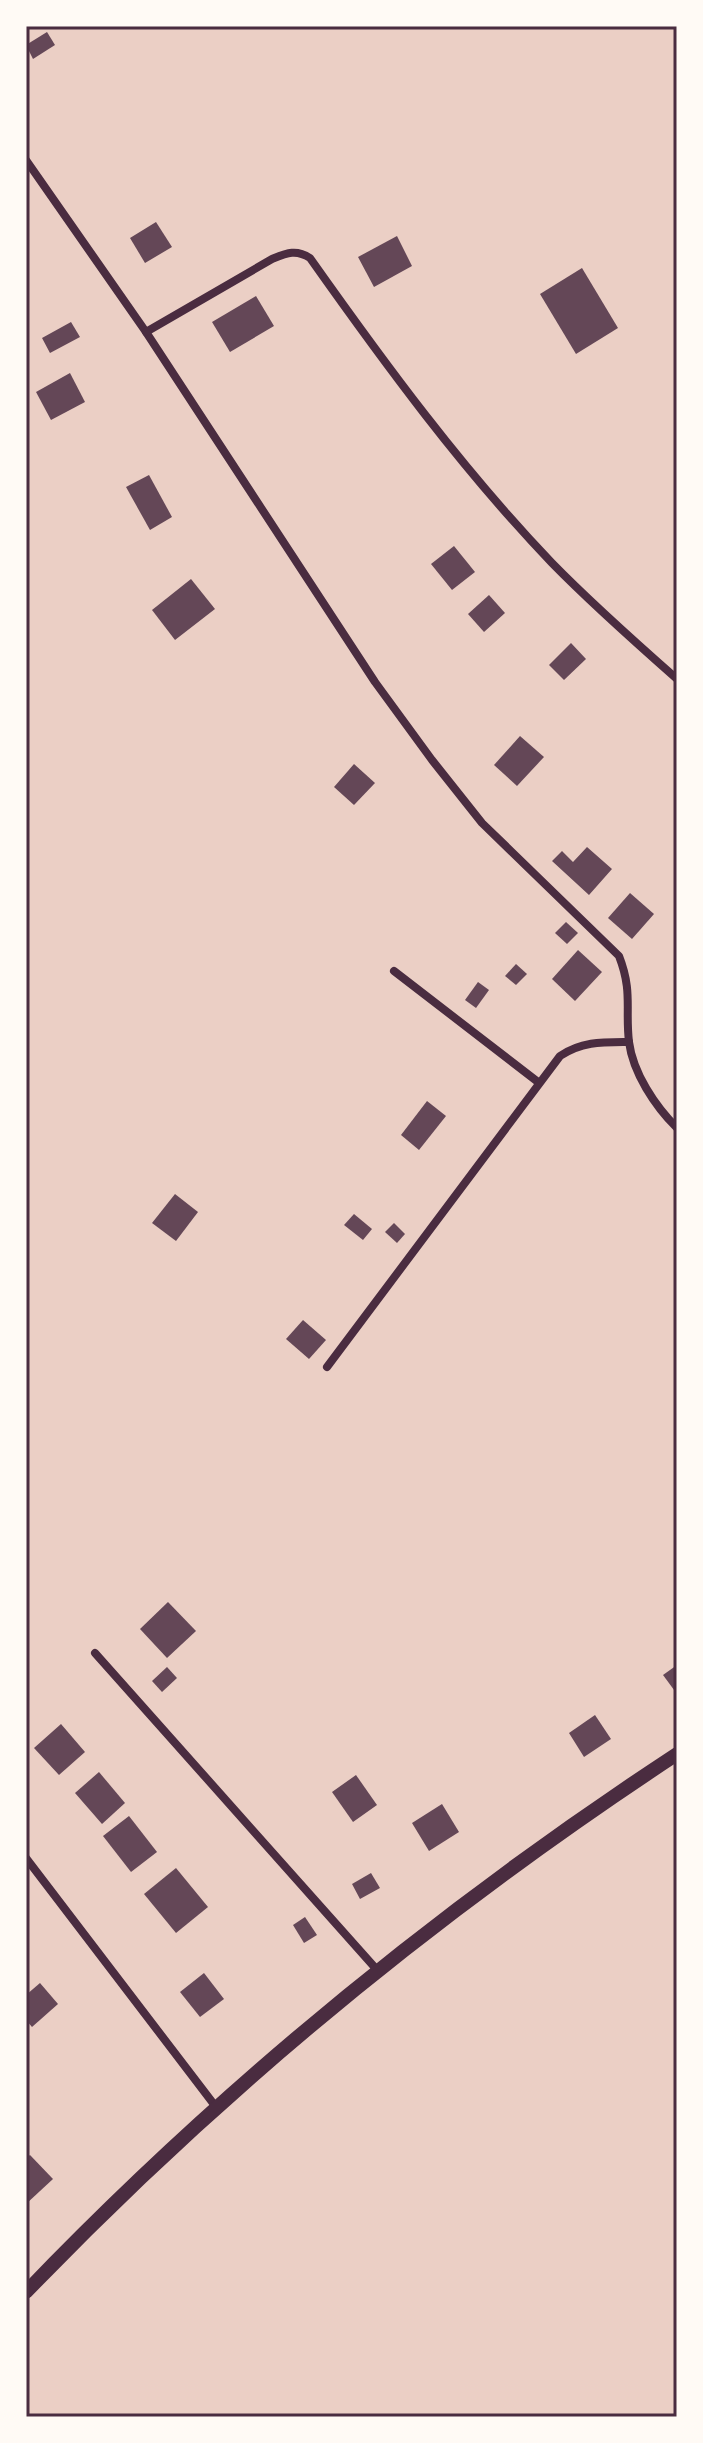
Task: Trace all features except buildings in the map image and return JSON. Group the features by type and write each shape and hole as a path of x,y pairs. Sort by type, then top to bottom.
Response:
{"street":[{"path":"26,160 146,332 366,669 432,760 482,823 619,956 627,975 629,1042 638,1071 666,1117 677,1128"},
{"path":"146,332 272,259 289,252 300,252 310,258 401,386 471,473 552,563 677,679"},
{"path":"394,971 538,1082"},
{"path":"327,1367 560,1056 591,1042 629,1042"},
{"path":"95,1653 378,1971"},
{"path":"26,2292 109,2206 216,2107 378,1971 569,1829 677,1754"},
{"path":"26,1858 216,2107"}],"shaded area":[{"path":"26,26 677,26 677,2417 26,2417"}]}
